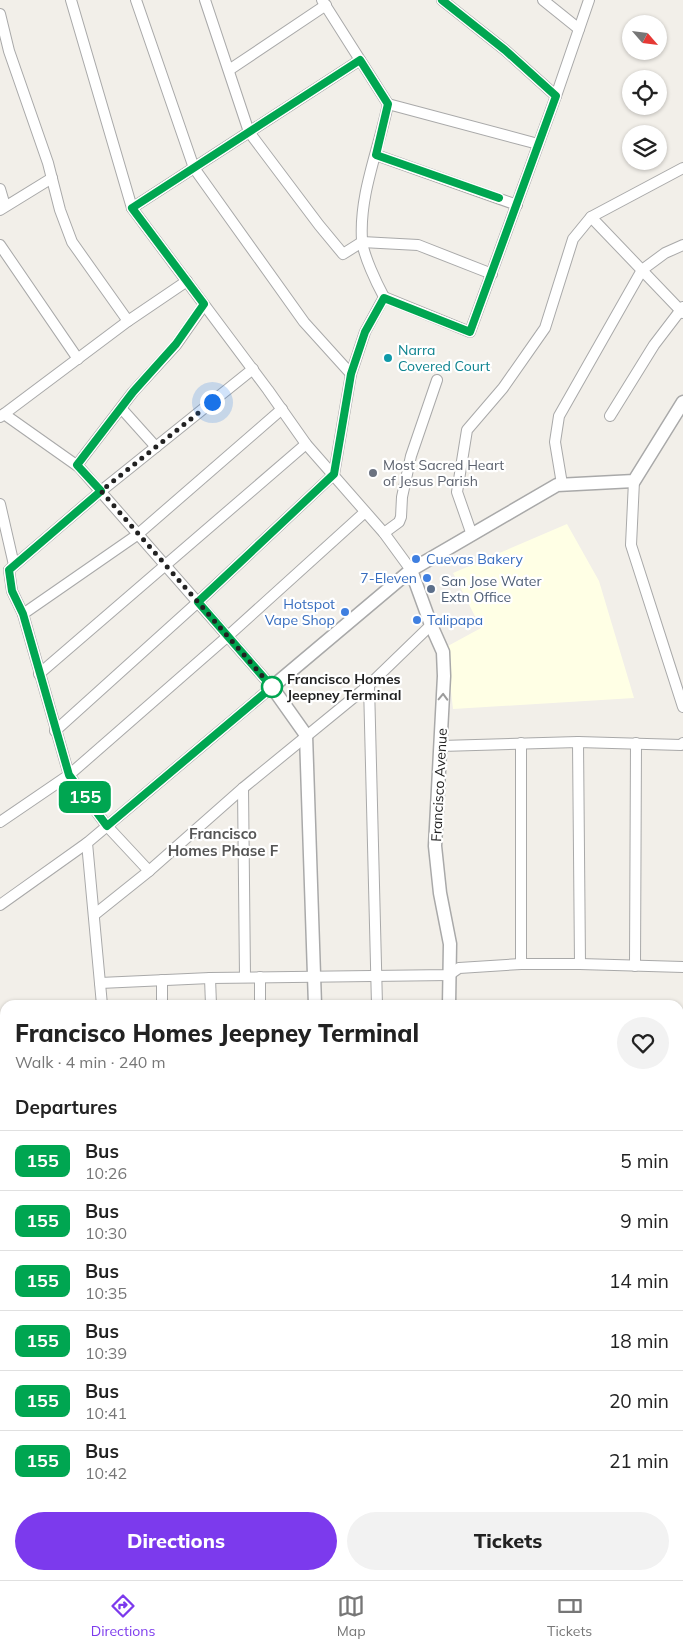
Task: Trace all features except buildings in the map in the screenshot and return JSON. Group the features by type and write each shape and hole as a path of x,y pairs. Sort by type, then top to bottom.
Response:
{"street":[{"path":"71,0 132,208 253,369 306,444 384,533 411,570"},
{"path":"136,0 194,168 304,322 351,374"},
{"path":"442,0 505,50 556,96"},
{"path":"543,0 579,29"},
{"path":"388,104 365,193 362,242 375,281 384,298 470,332 589,0"},
{"path":"207,1 249,132 343,254 362,242 418,244 492,274"},
{"path":"228,70 324,2 388,104 538,144"},
{"path":"0,14 9,51 72,242 128,321"},
{"path":"132,208 360,60"},
{"path":"376,155 517,205"},
{"path":"472,535 457,492 467,430 503,388 545,328 573,239 591,217 683,168"},
{"path":"0,189 3,208 52,178"},
{"path":"591,217 682,310 650,353 610,416"},
{"path":"0,245 78,359"},
{"path":"562,484 555,442 559,416 642,270 665,252 683,245"},
{"path":"186,281 128,321 2,415 77,465 272,687 306,735 315,1000"},
{"path":"55,732 198,602 334,474 351,374 365,332 384,298"},
{"path":"77,465 133,392 176,344 204,304"},
{"path":"149,871 107,826 69,775 55,732 23,614 12,591 9,570 101,491 253,369"},
{"path":"384,533 401,520 402,497 411,456 437,380"},
{"path":"683,402 634,482 631,544 683,707"},
{"path":"121,408 156,447"},
{"path":"23,614 137,535 282,410"},
{"path":"39,674 306,444"},
{"path":"0,905 87,843 411,570 557,484 634,482"},
{"path":"0,504 14,565"},
{"path":"0,822 69,775 228,636 365,512"},
{"name":"Francisco Avenue","path":"411,570 443,652 444,676 435,846 440,894 450,944 449,1000"},
{"path":"94,915 149,871 243,788 369,684 431,625"},
{"path":"369,684 377,1000"},
{"path":"441,746 578,742 681,745 683,743"},
{"path":"578,742 580,964"},
{"path":"521,743 522,964"},
{"path":"635,966 636,743"},
{"path":"243,788 245,977"},
{"path":"87,843 102,1000"},
{"path":"100,984 210,978 449,974 459,968 522,964 683,967"},
{"path":"260,977 260,1000"},
{"path":"210,978 211,1000"},
{"path":"162,980 162,1000"}],"shaded area":[{"path":"567,524 599,581 634,698 453,709 446,647 481,628 453,573"}],"bus line":[{"name":"155","path":"442,0 505,50 556,96 470,332 384,298 365,332 351,374 334,474 198,602 272,687 107,826 69,775 55,732 23,614 12,591 9,570 101,491 77,465 133,392 176,344 204,304 132,208 360,60 388,104 376,155 499,198"}],"place":[{"name":"Narra Covered Court","path":"388,358"},
{"name":"Most Sacred Heart of Jesus Parish","path":"373,473"},
{"name":"Cuevas Bakery","path":"416,559"},
{"name":"7-Eleven","path":"427,578"},
{"name":"San Jose Water Extn Office","path":"431,589"},
{"name":"Hotspot Vape Shop","path":"345,612"},
{"name":"Talipapa","path":"417,620"},
{"name":"Francisco Homes Jeepney Terminal","path":"272,687"}],"district":[{"name":"Francisco Homes Phase F","path":"223,842"}],"route":[{"path":"212,402 101,491 137,535 166,565 272,687"}]}
